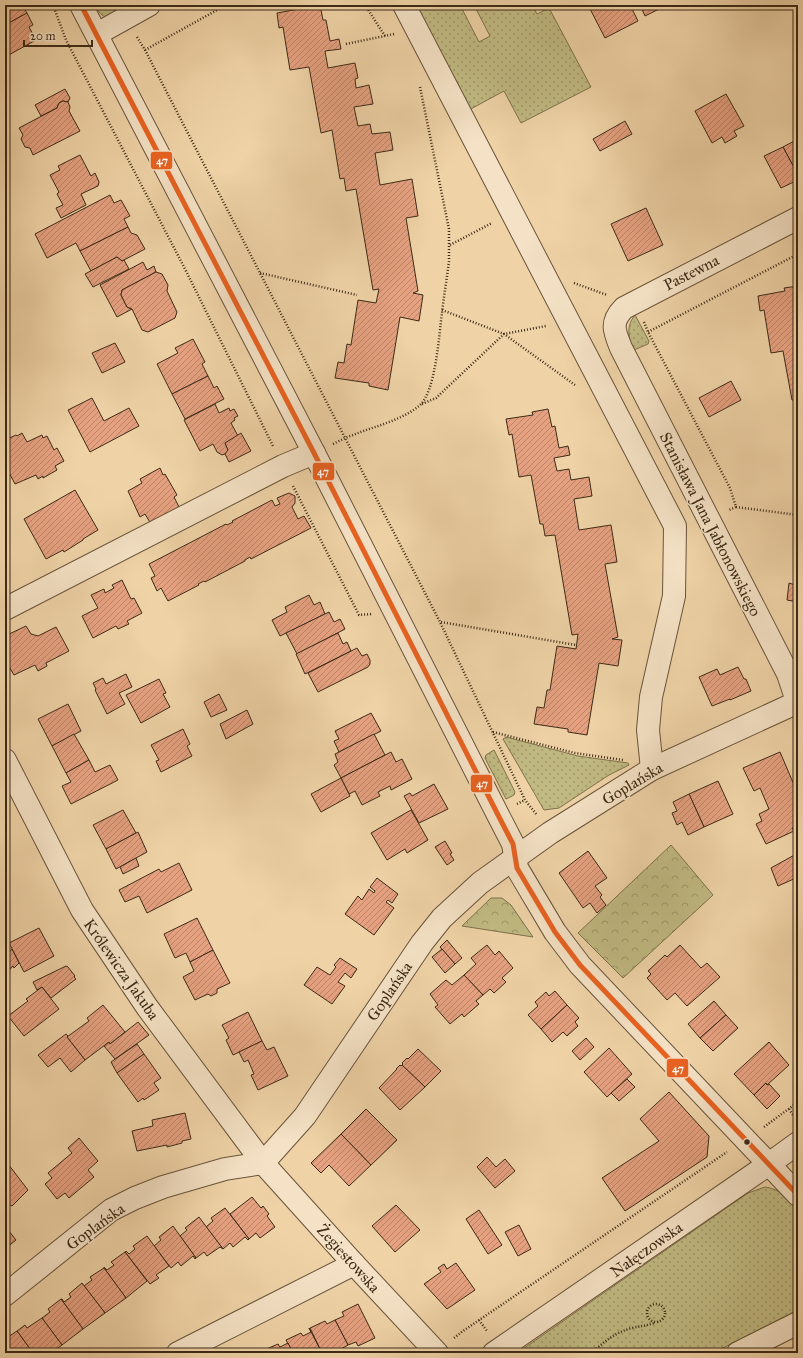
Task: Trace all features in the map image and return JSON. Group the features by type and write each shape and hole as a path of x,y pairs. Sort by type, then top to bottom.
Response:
{"street":[{"path":"81,5 501,819 513,844 517,868 532,894 555,932 580,965 798,1195"},
{"path":"97,34 149,5"},
{"path":"404,5 570,321 675,526 674,596 651,697 648,730 652,769"},
{"name":"Pastewna","path":"621,348 614,330 614,321 618,313 624,308 798,218"},
{"name":"Stanisława Jana Jabłonowskiego","path":"621,348 714,512 788,674 798,703"},
{"path":"5,609 283,466 314,454"},
{"path":"675,526 714,512"},
{"name":"Goplańska","path":"5,1295 111,1210 135,1198 163,1187 225,1169 263,1163 305,1116 406,966 442,918 480,882 550,833 652,769 798,703"},
{"name":"Królewicza Jakuba","path":"5,760 82,910 147,1006 263,1163"},
{"name":"Nałęczowska","path":"494,1353 798,1143"},
{"name":"Żegiestowska","path":"263,1163 437,1353"},
{"path":"178,1353 354,1264"},
{"path":"738,1353 798,1323"}],"path":[{"path":"53,5 66,40 184,267 359,615 375,614"},
{"path":"145,50 226,5"},
{"path":"365,5 385,36"},
{"path":"346,44 408,31 415,27"},
{"path":"134,34 145,50 440,622 525,800 550,833"},
{"path":"419,85 449,229 450,245 450,261 432,381 427,395 421,405"},
{"path":"450,245 512,212"},
{"path":"648,332 798,254"},
{"path":"260,272 357,295"},
{"path":"544,272 612,296"},
{"path":"636,301 648,332 730,488 736,507"},
{"path":"442,310 504,334 575,385"},
{"path":"314,454 345,438 395,420 436,398 504,334 570,321"},
{"path":"714,512 736,507 798,515"},
{"path":"440,622 576,645"},
{"path":"493,732 575,753 630,761"},
{"path":"437,1353 463,1331 745,1140 798,1102"},
{"path":"788,1109 798,1123"},
{"path":"592,1353 609,1338 622,1331 658,1322 664,1318 665,1310 660,1304 652,1304 647,1310 648,1318 654,1322"}],"green space":[{"path":"95,5 112,5 117,14 106,17 103,16"},
{"path":"412,5 460,5 479,42 490,36 474,5 532,5 537,14 549,8 591,87 521,123 504,91 467,111"},
{"path":"635,315 649,341 648,344 634,350 629,337 629,328"},
{"path":"506,737 578,756 628,763 629,765 609,775 559,808 544,810 503,739"},
{"path":"494,750 515,792 514,795 506,799 485,758 486,755"},
{"path":"671,845 713,895 623,978 578,933"},
{"path":"491,898 502,898 511,905 533,937 462,926"},
{"path":"765,1187 779,1192 798,1209 798,1310 713,1353 517,1353 748,1193"}],"building":[{"path":"5,5 22,5 27,13 5,25"},
{"path":"303,5 320,5 323,20 326,20 330,41 339,39 341,49 325,51 328,68 355,63 358,78 355,79 356,88 369,85 373,104 354,107 358,126 370,124 372,134 390,132 393,150 375,153 380,185 412,179 418,216 406,218 418,291 413,293 423,295 419,321 400,317 388,390 369,386 369,383 335,378 338,362 344,363 347,344 351,345 358,300 376,303 379,289 373,290 356,189 346,191 344,178 340,179 332,130 321,133 309,67 290,70 283,27 279,28 277,13 304,8"},
{"path":"588,5 630,5 638,21 605,38"},
{"path":"640,5 667,5 645,16"},
{"path":"27,13 33,25 29,27 36,40 5,57 5,25"},
{"path":"65,89 70,98 68,102 63,101 59,103 57,108 41,116 35,105"},
{"path":"726,94 744,126 734,131 737,136 725,143 722,137 712,143 695,111"},
{"path":"63,101 68,102 70,107 69,111 80,131 33,155 30,148 25,147 21,139 23,135 19,128 57,108 59,103"},
{"path":"625,121 632,134 600,151 593,139"},
{"path":"798,139 798,175 783,147"},
{"path":"783,147 798,175 798,180 781,188 764,156"},
{"path":"80,155 91,176 95,173 99,182 98,186 81,194 86,205 61,218 56,208 63,205 57,194 59,192 50,175 60,170 58,166"},
{"path":"110,195 114,203 121,200 130,216 124,219 128,227 80,251 76,243 47,258 35,234"},
{"path":"646,208 663,245 628,261 611,224"},
{"path":"128,227 131,233 137,235 145,249 122,261 117,257 91,271 80,251"},
{"path":"117,257 122,261 124,260 129,269 93,287 85,274"},
{"path":"143,262 147,270 154,266 156,272 122,290 121,295 127,307 132,309 117,317 100,285"},
{"path":"156,272 162,274 168,285 167,291 177,312 175,318 148,332 142,330 132,309 127,307 121,295 122,290"},
{"path":"798,286 797,412 795,400 792,400 783,351 771,353 764,310 760,311 758,296 785,291 784,288"},
{"path":"193,339 205,362 202,364 208,376 172,394 157,364 178,353 175,348"},
{"path":"115,343 125,362 102,373 92,353"},
{"path":"208,376 214,388 217,386 224,399 185,419 172,394"},
{"path":"731,381 741,400 709,417 699,398"},
{"path":"92,398 104,421 129,408 139,426 90,452 68,410"},
{"path":"215,404 219,413 229,408 230,411 234,409 238,416 234,418 235,420 231,423 238,436 225,443 228,450 227,453 222,455 217,452 213,444 200,451 184,420"},
{"path":"548,409 552,427 555,426 559,448 568,446 570,455 554,458 557,471 569,469 571,480 589,477 592,496 574,499 579,530 611,525 617,562 605,564 618,637 612,639 622,640 618,666 599,663 587,735 568,732 568,729 534,724 537,707 544,708 547,690 550,690 557,646 576,649 578,634 572,635 555,535 545,536 543,524 540,524 531,475 519,477 512,434 509,435 506,419 533,415 532,412"},
{"path":"22,433 27,442 42,435 43,438 47,436 54,450 57,448 64,461 55,466 57,470 43,478 43,476 38,479 36,475 15,484 5,465 5,440"},
{"path":"241,433 251,451 229,462 225,454 228,450 225,443"},
{"path":"160,468 177,495 174,497 180,509 151,524 145,514 140,517 128,491 142,483 140,479"},
{"path":"75,490 98,530 64,552 63,550 46,559 24,519"},
{"path":"289,493 295,496 295,503 292,507 298,519 304,516 311,528 251,559 250,557 168,601 161,588 157,591 151,578 155,576 149,564 226,524 227,525 233,522 232,521 272,500 275,506 280,504 277,498"},
{"path":"798,569 798,602 787,600 789,583 795,585"},
{"path":"5,574 9,583 5,584"},
{"path":"122,580 131,599 134,598 142,613 127,621 129,624 118,629 116,626 93,638 82,616 98,608 91,595 104,589 105,593 114,588 112,585"},
{"path":"309,595 314,605 320,602 325,614 280,636 272,620 287,612 285,607"},
{"path":"329,612 334,622 340,619 345,629 297,654 286,633"},
{"path":"26,626 31,634 38,636 56,627 69,651 46,663 47,666 38,671 35,665 14,675 7,663 10,662 5,655 5,636"},
{"path":"338,633 343,644 347,642 351,651 305,674 296,654"},
{"path":"357,648 362,656 367,654 370,660 368,667 318,692 308,673"},
{"path":"738,667 744,679 746,679 751,691 712,706 699,677 717,669 720,675"},
{"path":"126,674 132,687 119,693 125,704 107,714 93,683 103,678 106,684"},
{"path":"159,679 166,693 163,694 170,707 141,723 126,695"},
{"path":"219,694 227,710 211,717 204,702"},
{"path":"68,704 81,731 52,746 38,719"},
{"path":"247,710 253,724 226,739 220,724"},
{"path":"371,713 381,731 339,752 334,741 339,739 335,731"},
{"path":"183,729 190,744 187,746 192,756 161,772 156,761 159,760 151,745"},
{"path":"74,734 89,760 66,773 52,746"},
{"path":"374,734 385,755 341,778 334,765 338,762 335,754"},
{"path":"391,752 396,762 402,759 412,779 391,790 390,786 378,792 380,796 362,805 355,791 349,794 341,778"},
{"path":"780,752 798,794 798,825 792,828 794,831 766,844 756,824 762,821 759,814 769,809 760,788 754,791 743,768"},
{"path":"89,760 95,772 110,765 118,780 71,804 62,786 71,782 66,773"},
{"path":"341,778 350,796 321,812 311,794"},
{"path":"718,781 733,814 704,827 689,794"},
{"path":"434,784 448,809 419,823 404,796 410,793 412,796"},
{"path":"689,794 704,827 688,835 682,822 677,825 672,813 677,811 673,802"},
{"path":"123,810 136,833 106,849 93,825"},
{"path":"411,810 428,840 407,853 405,849 387,860 371,833"},
{"path":"138,832 147,852 116,869 106,849"},
{"path":"445,841 454,860 447,865 435,847"},
{"path":"588,851 607,878 595,886 602,895 600,897 606,905 597,913 590,903 583,908 559,873"},
{"path":"798,853 798,882 796,878 778,886 771,868"},
{"path":"136,858 139,866 123,874 120,867"},
{"path":"179,863 192,890 147,913 139,896 125,902 119,890 159,869 161,872"},
{"path":"377,878 398,894 392,903 388,900 386,902 394,908 374,935 345,914 358,896 362,900 369,889 374,893 375,891 370,887"},
{"path":"197,918 213,950 190,962 186,953 175,958 164,934"},
{"path":"39,928 54,956 24,972 9,943"},
{"path":"447,940 462,958 455,964 440,947"},
{"path":"487,945 495,955 499,951 513,968 502,978 506,982 494,993 490,989 483,995 464,975 476,964 471,958"},
{"path":"680,945 701,968 707,963 720,977 687,1006 675,993 667,1000 647,978 651,974 648,971 665,955 667,957"},
{"path":"12,949 19,963 14,968 13,966 5,975 5,957"},
{"path":"442,949 455,964 445,973 432,957"},
{"path":"213,950 230,983 217,989 217,993 211,996 208,994 195,1000 183,977 194,971 190,962"},
{"path":"340,958 357,969 351,978 345,973 338,982 345,986 332,1004 304,985 317,967 330,975 336,967 334,965"},
{"path":"66,966 76,979 51,998 42,987 37,990 33,982"},
{"path":"464,975 483,995 476,1001 479,1004 464,1017 462,1014 450,1024 435,1007 438,1005 430,994 446,980 452,985"},
{"path":"42,987 59,1009 24,1036 8,1016 28,1001 26,999"},
{"path":"555,991 567,1005 541,1029 528,1015 538,1006 535,1002 546,992 549,996"},
{"path":"714,1001 726,1015 700,1038 688,1024"},
{"path":"103,1005 125,1032 110,1044 109,1042 85,1060 67,1037 89,1021 87,1018"},
{"path":"567,1005 579,1018 575,1022 578,1026 567,1036 563,1032 552,1042 541,1029"},
{"path":"248,1012 262,1041 233,1055 226,1040 229,1038 222,1025"},
{"path":"726,1015 738,1028 713,1051 700,1038"},
{"path":"138,1022 149,1035 115,1059 104,1046 109,1042 110,1044"},
{"path":"66,1034 85,1060 71,1072 60,1058 48,1067 38,1055"},
{"path":"586,1038 594,1047 580,1060 572,1051"},
{"path":"262,1041 267,1050 274,1047 288,1076 258,1090 251,1075 254,1074 248,1060 244,1062 239,1052"},
{"path":"769,1042 789,1065 767,1085 766,1083 754,1095 734,1074"},
{"path":"137,1044 144,1054 117,1073 111,1062"},
{"path":"609,1048 632,1074 607,1097 584,1072"},
{"path":"418,1049 441,1071 425,1087 402,1065 407,1058 408,1059"},
{"path":"144,1054 161,1078 154,1083 159,1090 144,1100 143,1098 138,1102 117,1073"},
{"path":"400,1065 402,1065 425,1087 400,1110 379,1088"},
{"path":"627,1079 635,1087 619,1101 611,1093"},
{"path":"766,1083 767,1085 769,1084 780,1096 767,1109 754,1095"},
{"path":"669,1092 709,1136 707,1157 625,1211 602,1178 659,1141 640,1119"},
{"path":"366,1109 397,1140 371,1165 341,1134"},
{"path":"185,1113 191,1139 167,1147 167,1145 137,1151 132,1131 153,1126 152,1120"},
{"path":"341,1134 371,1165 349,1186 329,1165 321,1173 311,1163"},
{"path":"79,1138 98,1161 88,1170 94,1177 69,1198 65,1193 57,1199 45,1184 52,1178 48,1173 72,1153 68,1148"},
{"path":"487,1157 496,1167 505,1159 515,1171 495,1188 477,1167"},
{"path":"5,1160 28,1190 12,1206 5,1200"},
{"path":"252,1197 261,1208 263,1206 269,1214 267,1216 275,1227 260,1238 256,1233 249,1239 230,1214"},
{"path":"396,1205 420,1230 395,1252 372,1226"},
{"path":"225,1208 249,1239 248,1240 245,1237 233,1247 230,1243 223,1249 206,1227 213,1221 211,1218"},
{"path":"479,1210 502,1245 488,1254 466,1219"},
{"path":"199,1217 223,1249 220,1247 207,1256 204,1252 196,1258 180,1236 187,1230 185,1228"},
{"path":"519,1225 531,1249 518,1256 505,1232"},
{"path":"5,1226 16,1240 5,1249"},
{"path":"173,1226 196,1258 195,1259 193,1256 181,1266 178,1262 171,1268 154,1246 161,1240 159,1237"},
{"path":"147,1236 169,1266 156,1275 159,1278 150,1284 125,1252 126,1251 129,1254 135,1249 133,1246"},
{"path":"125,1252 147,1281 126,1298 104,1268 107,1270 114,1265 111,1262"},
{"path":"456,1263 475,1290 447,1309 424,1284 441,1272 438,1268 444,1264 447,1269"},
{"path":"104,1268 126,1298 105,1313 84,1286 92,1280 90,1277"},
{"path":"82,1283 105,1313 83,1329 61,1299 64,1302 71,1297 69,1294"},
{"path":"61,1299 83,1329 62,1345 42,1318 50,1312 48,1309"},
{"path":"358,1304 375,1338 358,1346 356,1342 348,1345 335,1320 344,1316 342,1312"},
{"path":"42,1318 62,1345 51,1353 33,1353 17,1331 25,1325 27,1328"},
{"path":"335,1320 348,1345 339,1350 341,1353 322,1353 310,1328 325,1321 327,1324"},
{"path":"309,1328 322,1353 293,1353 286,1340 301,1333 303,1336 311,1332"},
{"path":"17,1331 33,1353 5,1353 5,1339"},
{"path":"288,1343 293,1353 263,1353 262,1351 278,1344 280,1347"}],"transit line":[{"name":"47","path":"81,5 314,453 513,844 517,868 555,932 580,965 798,1195"}]}
